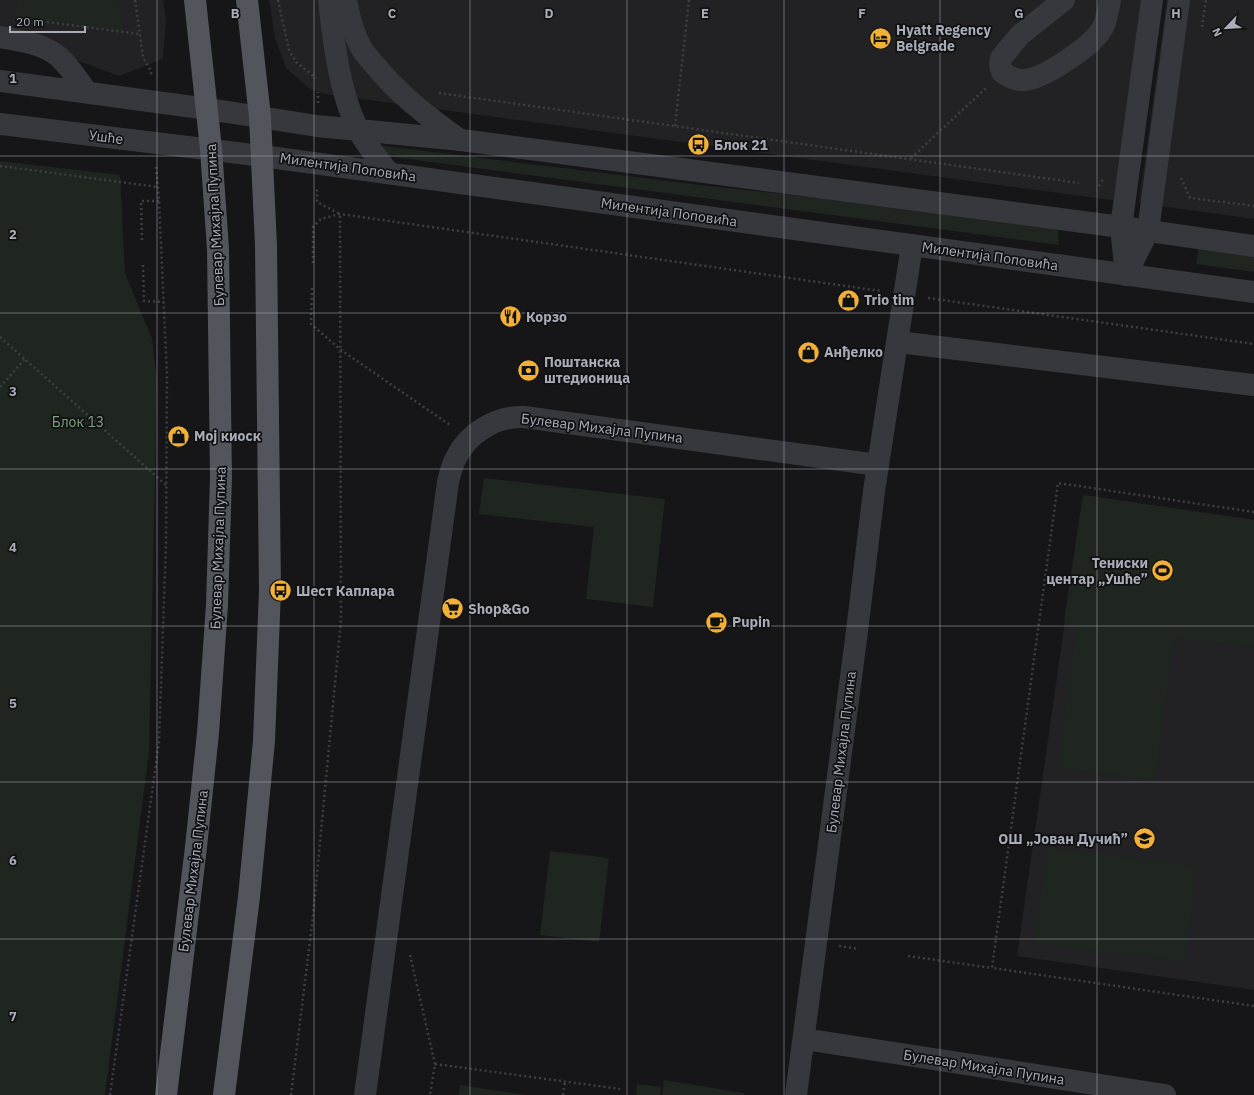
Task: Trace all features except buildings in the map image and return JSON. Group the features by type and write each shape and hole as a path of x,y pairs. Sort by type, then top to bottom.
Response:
{"main road":[{"name":"Булевар Михајла Пупина","path":"166,1095 208,733 217,605 221,477 218,249 208,109 195,0"},
{"path":"224,1095 249,897 264,741 270,590 266,246 260,117 247,0"}],"street":[{"path":"329,0 336,51 344,87 359,130 373,153 389,173"},
{"path":"346,0 351,23 362,49 394,88 461,140"},
{"path":"1064,0 1020,35 1001,58 1000,64 1002,72 1012,79 1024,80 1042,76 1057,68 1094,38 1103,28 1110,0"},
{"path":"1126,274 1121,227 1152,0"},
{"path":"1126,274 1148,231 1179,0"},
{"path":"0,37 46,49 59,57 69,67 87,92"},
{"path":"0,81 260,117 359,130 461,140 1121,227 1254,246"},
{"name":"Ушће","path":"0,124 211,149"},
{"name":"Милентија Поповића","path":"211,149 1254,292"},
{"name":"Булевар Михајла Пупина","path":"796,1095 878,465 912,245"},
{"path":"898,342 1254,385"},
{"name":"Булевар Михајла Пупина","path":"365,1095 448,482 456,458 469,439 498,421 514,417 524,417 878,465"},
{"name":"Булевар Михајла Пупина","path":"804,1039 1165,1095"}],"path":[{"path":"46,22 139,34 135,0"},
{"path":"278,0 288,50 296,62 318,80 344,87"},
{"path":"675,126 689,0"},
{"path":"910,159 1002,72"},
{"path":"431,92 1079,183"},
{"path":"0,166 158,188 167,374 166,544 159,742 110,1095"},
{"path":"1190,198 1254,206"},
{"path":"142,240 141,201 159,201"},
{"path":"291,1095 313,916 341,620 340,214"},
{"path":"313,263 313,227 321,219 340,214 1254,344"},
{"path":"143,265 144,301 164,302"},
{"path":"312,288 311,324 341,350 469,439"},
{"path":"0,337 166,485"},
{"path":"0,387 25,359"},
{"path":"992,968 1058,483 1254,512"},
{"path":"409,950 435,1064 430,1095"},
{"path":"908,956 1254,1006"},
{"path":"435,1064 620,1089"},
{"path":"563,1095 565,1082"}],"shaded area":[{"path":"0,0 163,0 166,19 163,59 119,76 46,49 0,44"},
{"path":"269,0 1153,0 1126,202 325,94 310,89 286,68 275,38"},
{"path":"1167,0 1254,0 1254,219 1139,203"},
{"name":"ОШ „Јован Дучић”","path":"1083,495 1254,520 1254,990 1017,956"}],"green space":[{"path":"18,0 119,0 123,32 15,18"},
{"path":"377,145 700,185 895,206 1058,228 1059,245 386,156"},
{"name":"Блок 13","path":"0,161 120,175 125,273 152,339 157,382 149,752 105,1095 0,1095"},
{"path":"1199,246 1254,255 1254,272 1196,264"},
{"path":"484,478 665,499 653,607 586,599 594,527 479,514"},
{"name":"Тениски центар „Ушће”","path":"1083,495 1254,520 1254,647 1174,637 1155,781 1058,767 1077,623 1064,621"},
{"path":"1047,847 1197,866 1185,962 1035,943"},
{"path":"550,851 609,858 599,942 540,935"},
{"path":"664,1080 744,1093 744,1095 662,1095"},
{"path":"637,1084 661,1087 660,1095 636,1095"},
{"path":"460,1085 527,1095 459,1095"}],"place":[{"name":"Hyatt Regency Belgrade","path":"881,38"},
{"name":"Блок 21","path":"698,145"},
{"name":"Trio tim","path":"849,300"},
{"name":"Корзо","path":"511,317"},
{"name":"Анђелко","path":"808,352"},
{"name":"Поштанска штедионица","path":"529,370"},
{"name":"Мој киоск","path":"178,436"},
{"name":"Тениски центар „Ушће”","path":"1163,571"},
{"name":"Шест Каплара","path":"280,591"},
{"name":"Shop&Go","path":"453,609"},
{"name":"Pupin","path":"716,622"},
{"name":"ОШ „Јован Дучић”","path":"1144,839"}]}
